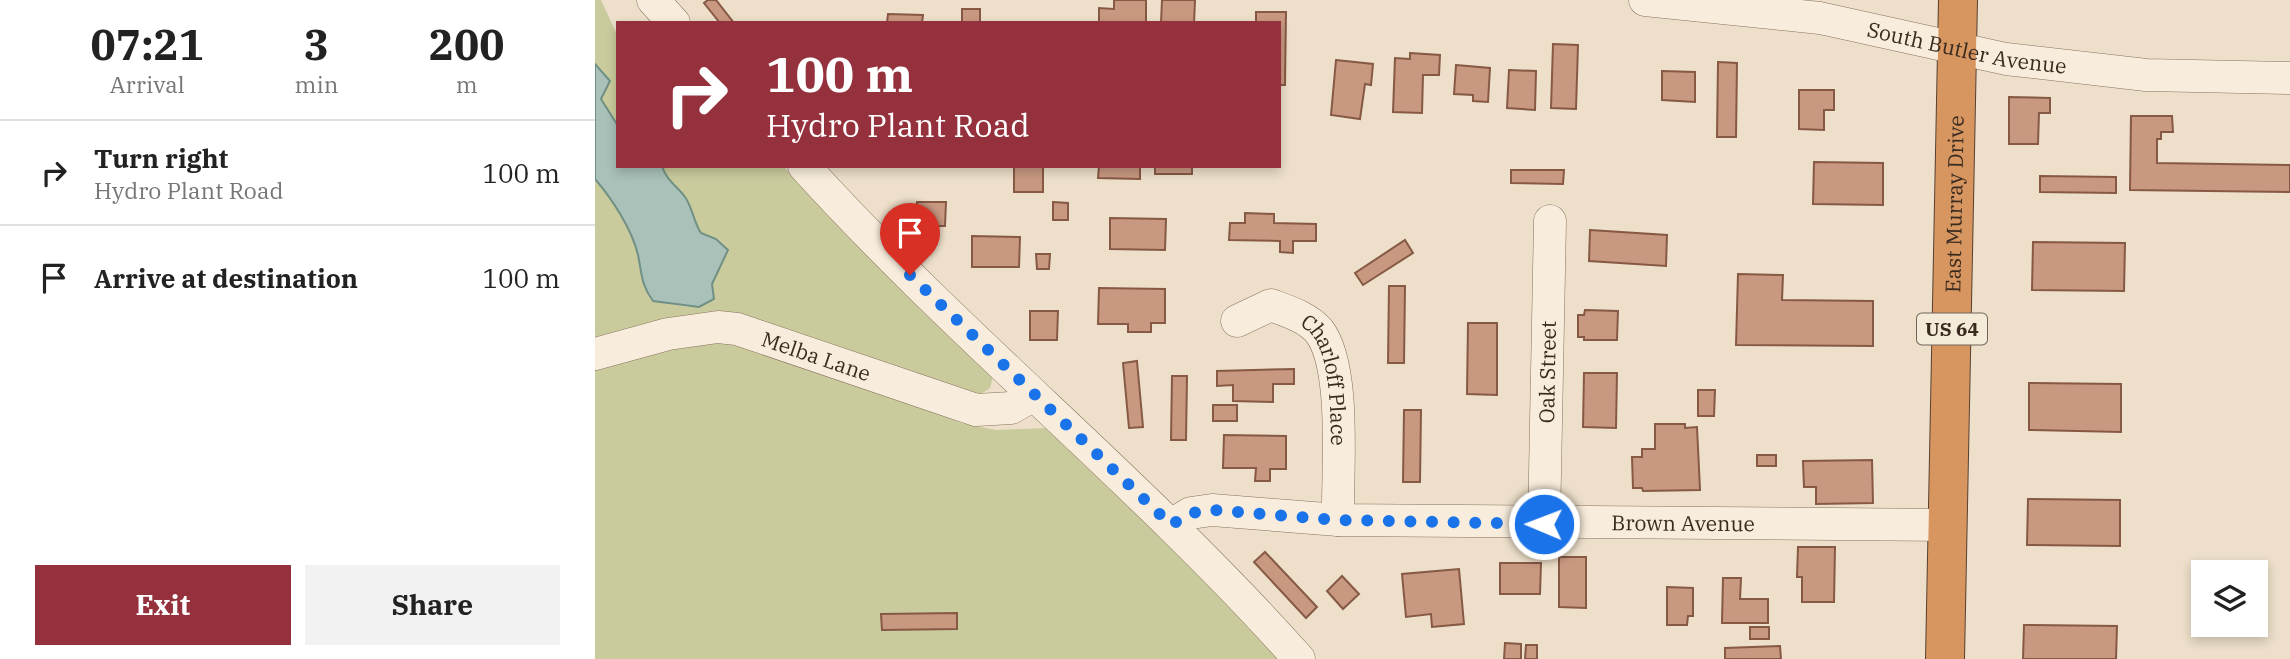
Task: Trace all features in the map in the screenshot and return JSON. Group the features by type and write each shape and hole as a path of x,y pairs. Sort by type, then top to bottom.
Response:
{"highway":[{"name":"East Murray Drive","path":"1945,659 1958,0"}],"street":[{"path":"653,0 672,21"},
{"name":"South Butler Avenue","path":"1645,0 1820,18 2006,60 2146,75 2290,78"},
{"path":"806,168 1034,395 1204,555 1299,659"},
{"name":"Oak Street","path":"1544,524 1550,221"},
{"name":"Charloff Place","path":"1237,321 1271,305 1297,315 1318,331 1332,360 1337,393 1338,520"},
{"name":"Melba Lane","path":"595,354 669,334 718,327 764,337 976,410 1011,408 1034,395"},
{"name":"Brown Avenue","path":"1171,525 1191,513 1212,510 1338,520 1544,524 1948,525"}],"green space":[{"path":"595,0 601,0 616,33 616,123 601,99 599,66 595,64"},
{"path":"663,168 785,168 855,243 993,377 990,388 973,399 720,312 696,314 595,338 595,179 631,235 644,284 652,301 688,307 711,281 724,259 727,250 716,239 701,234 687,201"},
{"path":"715,338 898,398 961,423 996,430 1046,428 1217,583 1284,659 595,659 595,365"}],"shaded area":[{"path":"595,64 610,81 601,99 616,123 616,168 663,168 687,201 701,233 716,239 728,250 712,284 714,299 699,307 653,301 644,284 631,235 595,179"}],"building":[{"path":"716,0 732,21 718,21 704,3"},
{"path":"1114,0 1146,0 1146,21 1099,21 1099,8 1114,9"},
{"path":"1162,0 1195,0 1194,21 1161,21"},
{"path":"962,9 980,9 980,21 962,21"},
{"path":"1256,12 1286,12 1285,85 1281,85 1281,21 1256,21"},
{"path":"888,14 923,15 922,21 887,21"},
{"path":"1553,44 1578,45 1576,109 1551,108"},
{"path":"1410,53 1440,55 1439,75 1423,75 1422,113 1393,112 1395,58 1410,59"},
{"path":"1336,60 1373,64 1371,85 1365,84 1360,119 1331,115"},
{"path":"1718,62 1737,63 1736,137 1717,137"},
{"path":"1456,65 1490,68 1488,102 1473,101 1473,95 1454,94"},
{"path":"1509,70 1536,71 1535,110 1507,108"},
{"path":"1662,71 1695,72 1695,102 1662,100"},
{"path":"1799,90 1834,90 1834,110 1824,110 1824,130 1799,129"},
{"path":"2009,97 2050,98 2050,113 2039,113 2038,144 2009,144"},
{"path":"2131,116 2172,116 2173,132 2161,132 2161,139 2157,139 2157,163 2290,165 2290,192 2130,190"},
{"path":"1814,162 1883,163 1883,205 1813,204"},
{"path":"1014,168 1043,168 1043,192 1014,192"},
{"path":"1099,168 1140,168 1140,179 1098,178"},
{"path":"1155,168 1192,168 1192,174 1155,174"},
{"path":"1511,170 1564,170 1563,184 1511,183"},
{"path":"2040,176 2116,177 2116,193 2040,192"},
{"path":"917,202 946,202 945,226 917,226"},
{"path":"1053,202 1068,203 1068,220 1053,220"},
{"path":"1245,213 1274,214 1274,223 1316,224 1316,241 1293,241 1293,253 1280,252 1280,241 1229,240 1230,223 1245,223"},
{"path":"1110,218 1166,219 1165,250 1110,249"},
{"path":"1590,230 1667,235 1666,266 1589,261"},
{"path":"972,236 1020,237 1019,267 972,267"},
{"path":"1405,240 1413,253 1363,285 1355,273"},
{"path":"2033,242 2125,243 2124,291 2032,290"},
{"path":"1036,254 1050,254 1049,269 1037,269"},
{"path":"1738,274 1783,275 1782,300 1873,301 1873,346 1736,345"},
{"path":"1389,286 1405,286 1404,363 1388,363"},
{"path":"1099,288 1165,289 1165,323 1151,323 1151,332 1128,332 1128,324 1098,324"},
{"path":"1585,310 1618,311 1617,340 1584,340 1584,337 1578,337 1578,315 1584,315"},
{"path":"1030,311 1058,311 1057,340 1030,340"},
{"path":"1468,323 1497,323 1497,395 1467,394"},
{"path":"1137,361 1143,427 1129,428 1123,363"},
{"path":"1294,369 1294,384 1273,384 1273,402 1233,401 1233,385 1217,386 1217,371"},
{"path":"1584,373 1617,373 1616,428 1583,427"},
{"path":"1172,376 1187,376 1186,440 1171,440"},
{"path":"2029,383 2121,384 2121,432 2029,430"},
{"path":"1698,390 1715,390 1714,416 1698,416"},
{"path":"1213,405 1237,405 1237,421 1213,421"},
{"path":"1404,410 1421,410 1420,482 1403,482"},
{"path":"1655,424 1685,424 1685,428 1697,427 1700,490 1643,491 1642,488 1633,488 1632,457 1642,457 1642,449 1655,449"},
{"path":"1224,435 1286,436 1286,469 1270,469 1270,481 1255,481 1256,468 1223,468"},
{"path":"1757,455 1776,455 1776,466 1757,466"},
{"path":"1872,460 1873,503 1816,504 1816,487 1804,487 1803,461"},
{"path":"2028,499 2120,500 2120,546 2027,545"},
{"path":"1798,547 1835,547 1834,602 1802,602 1802,577 1797,577"},
{"path":"1265,552 1317,607 1306,618 1254,562"},
{"path":"1559,557 1586,557 1586,608 1559,607"},
{"path":"1500,563 1541,563 1540,594 1500,594"},
{"path":"1459,569 1464,624 1432,627 1431,614 1406,617 1402,574"},
{"path":"1342,576 1359,594 1343,609 1327,591"},
{"path":"1723,578 1741,578 1740,599 1768,599 1768,623 1722,623"},
{"path":"1667,587 1693,588 1693,616 1688,616 1687,625 1667,625"},
{"path":"957,613 957,629 882,630 881,614"},
{"path":"2024,625 2117,626 2116,659 2023,659"},
{"path":"1750,627 1769,627 1769,639 1750,639"},
{"path":"1505,643 1521,644 1521,659 1504,659"},
{"path":"1526,645 1537,645 1537,659 1525,659"},
{"path":"1780,646 1781,659 1725,659 1725,648"}],"route":[{"path":"910,275 1171,525 1191,513 1212,510 1338,520 1544,524"}]}
